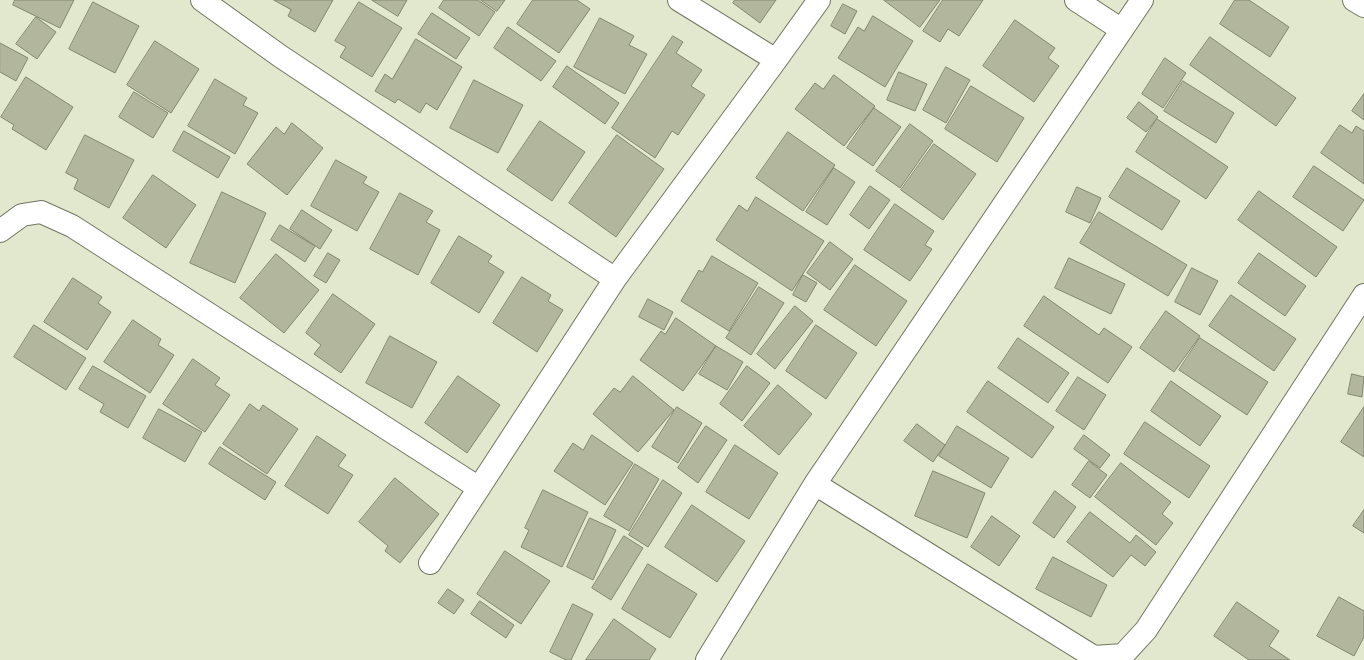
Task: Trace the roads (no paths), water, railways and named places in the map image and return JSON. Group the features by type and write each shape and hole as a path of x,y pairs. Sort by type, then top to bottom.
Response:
{"street":[{"path":"202,0 280,56 615,279"},
{"path":"679,0 776,60"},
{"path":"430,563 615,279 819,0"},
{"path":"1076,0 1122,30"},
{"path":"707,660 816,484 1142,0"},
{"path":"1354,0 1364,6"},
{"path":"0,231 22,215 42,212 72,226 479,488"},
{"path":"816,484 1094,657 1124,656 1146,630 1364,295"}]}
